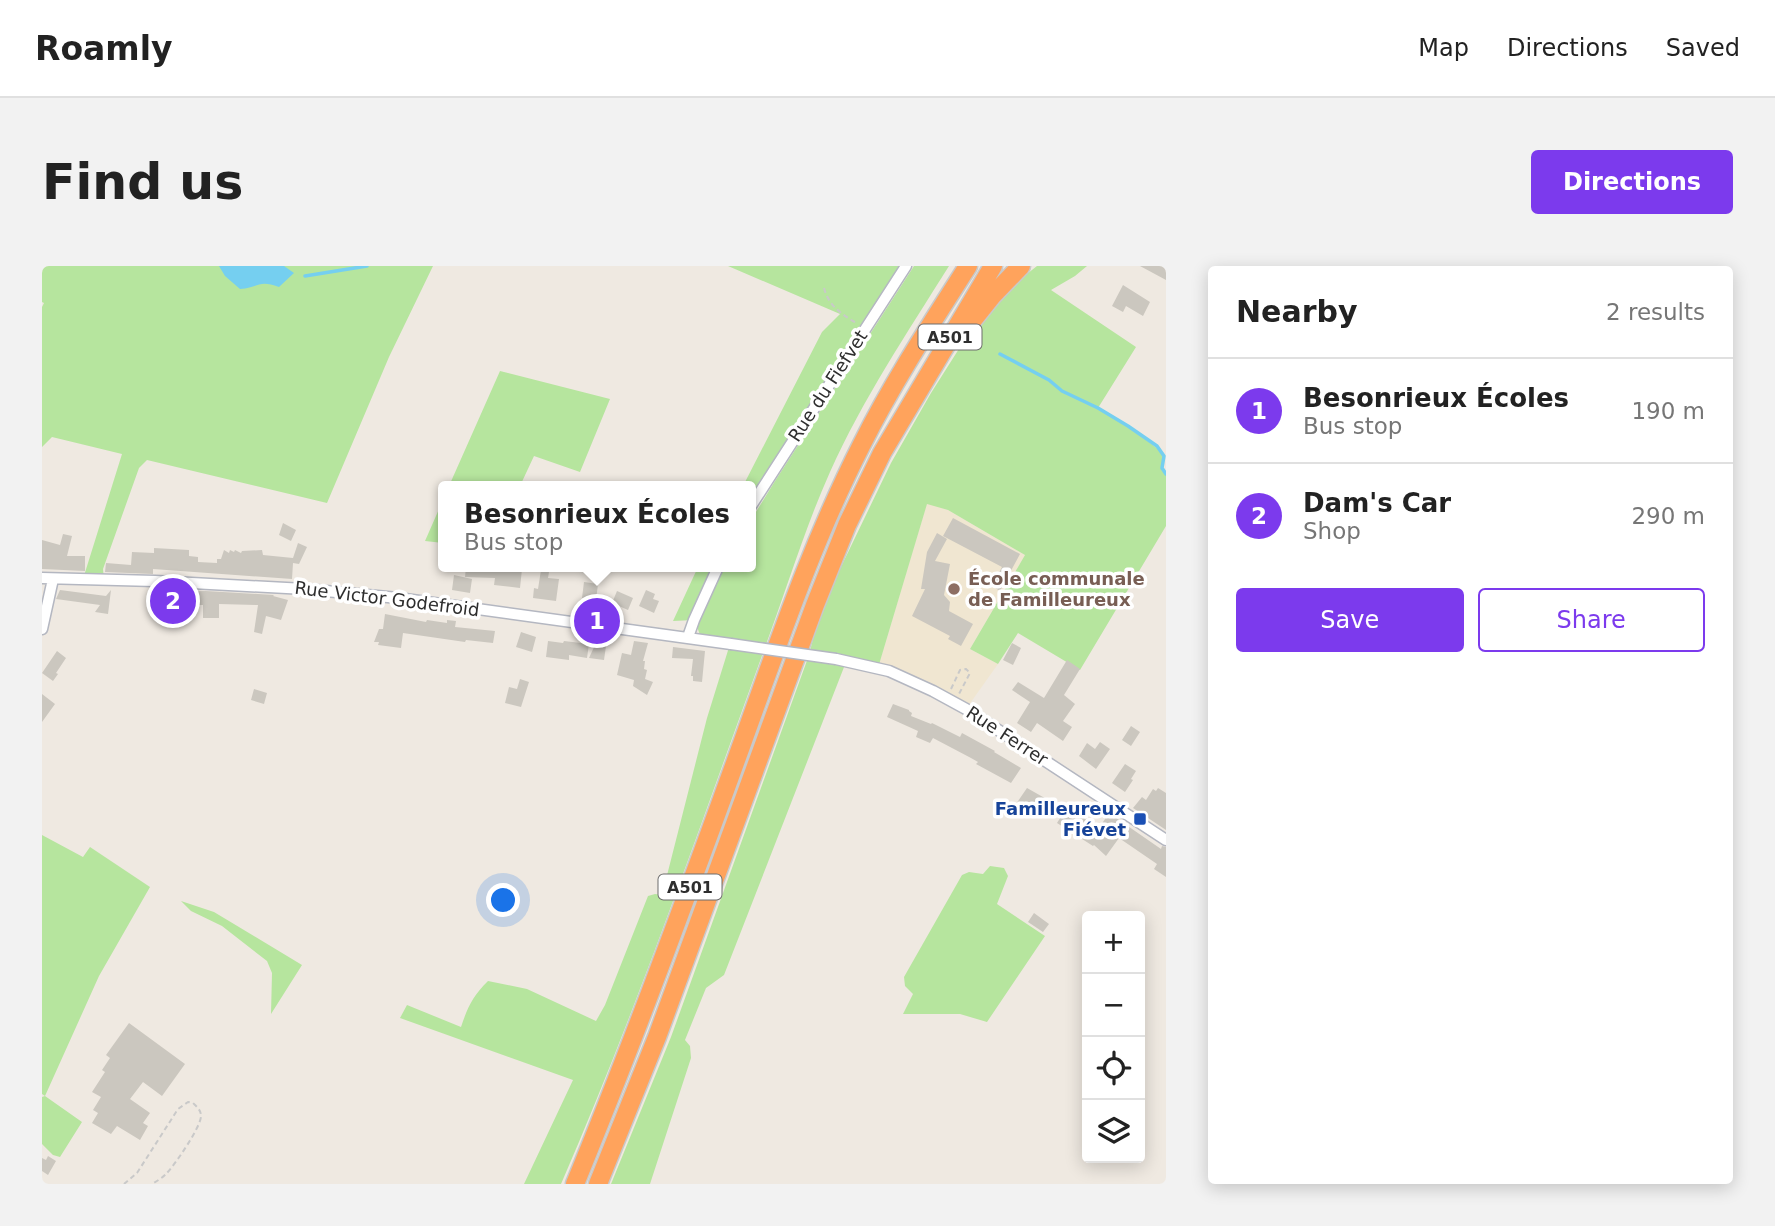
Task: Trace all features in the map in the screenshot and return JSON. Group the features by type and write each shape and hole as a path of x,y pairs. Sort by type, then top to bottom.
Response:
{"highway":[{"name":"A501","path":"575,1184 666,954 799,588 829,513 863,442 923,336 968,266"},
{"name":"A501","path":"598,1184 662,1025 815,605 847,525 882,453 993,266"},
{"path":"908,409 964,331 1021,266"}],"street":[{"name":"Rue du Fiefvet","path":"756,498 906,266"},
{"path":"688,637 716,572"},
{"path":"42,629 48,579"},
{"name":"Rue Victor Godefroid","path":"48,579 155,581 305,589 398,598 836,659"},
{"name":"Rue Ferrer","path":"836,659 888,671 960,705 1166,840"}],"path":[{"path":"824,288 827,298 841,314 865,328"},
{"path":"945,697 960,670 966,669 970,677 958,698 960,705"},
{"path":"124,1184 137,1173 178,1109 193,1102 201,1115 194,1135 167,1173 152,1184"}],"shaded area":[{"name":"École communale de Familleureux","path":"927,503 948,510 1025,555 970,649 998,664 966,709 878,668"}],"green space":[{"path":"42,266 433,266 389,357 327,503 147,460 139,468 103,569 104,580 83,579 122,454 52,437 42,447"},
{"path":"728,266 906,266 756,498 756,481 746,481 822,332 840,314"},
{"path":"914,266 949,266 871,392 821,494 641,985 561,1184 524,1184 573,1080 400,1018 407,1005 461,1027 472,1002 488,981 527,989 596,1021 605,1005 648,896 662,895 707,718 730,644 700,635 695,621 721,572 756,572 756,512"},
{"path":"1037,266 1087,266 1051,290 1136,347 1098,408 1128,426 1162,452 1162,468 1166,474 1166,526 1080,670 1018,633 998,664 970,649 1025,555 948,510 927,504 878,668 846,662 724,975 706,988 685,1040 690,1046 691,1058 650,1184 611,1184 671,1037 809,655 819,615 839,571 891,463 969,333 1007,290"},
{"path":"500,371 610,399 580,472 534,456 522,481 451,481"},
{"path":"438,511 438,542 425,541"},
{"path":"696,572 716,572 694,620 673,621"},
{"path":"42,835 83,857 90,847 150,887 99,976 45,1096 42,1094"},
{"path":"990,866 1004,868 1008,876 997,904 1045,936 987,1022 960,1014 903,1014 913,994 905,986 904,977 962,875 969,872 983,874"},
{"path":"181,901 214,912 302,965 271,1014 272,973 267,961 222,926 191,911"},
{"path":"45,1096 82,1122 60,1157 53,1155 42,1144 42,1097"}],"water":[{"path":"219,266 284,266 294,273 279,287 262,284 240,289 225,276"}],"building":[{"path":"1140,266 1166,266 1166,280"},
{"path":"1123,285 1150,302 1143,316 1126,306 1123,312 1112,306"},
{"path":"953,518 1020,554 1000,591 992,586 1002,567 943,536"},
{"path":"283,523 296,530 291,541 279,535"},
{"path":"937,533 947,539 935,561 950,564 944,595 950,602 949,611 973,624 961,646 948,639 950,636 912,616 925,589 921,589 927,552"},
{"path":"63,534 72,536 67,556 85,556 85,571 42,569 42,540 60,545"},
{"path":"298,543 307,547 299,564 293,563 292,579 153,569 153,574 105,572 106,563 131,565 132,552 154,553 154,548 189,550 189,556 198,557 198,562 217,563 224,550 241,553 262,550 263,555 293,558"},
{"path":"466,572 522,572 520,588 494,585 495,578 465,577"},
{"path":"541,572 549,572 548,578 559,579 556,601 533,598 534,588 538,589"},
{"path":"454,575 472,579 470,593 452,590"},
{"path":"584,582 598,584 596,600 582,598"},
{"path":"60,590 106,596 111,590 108,614 95,612 100,605 56,599"},
{"path":"646,590 655,594 653,599 659,601 654,613 639,606"},
{"path":"206,591 274,595 288,600 281,620 266,616 262,634 254,632 258,605 219,604 219,618 203,618 203,605 182,605 182,611 175,611 175,624 165,608 165,592"},
{"path":"617,591 633,598 628,610 612,603"},
{"path":"385,614 426,622 456,621 455,627 495,631 493,643 403,633 401,648 378,645 379,642 374,642 379,629 383,629"},
{"path":"521,632 536,637 532,652 516,647"},
{"path":"548,641 589,644 587,658 569,655 569,660 546,657"},
{"path":"634,641 648,643 643,661 644,669 647,670 645,679 653,682 647,695 633,686 634,680 617,675 622,653 631,655"},
{"path":"1012,643 1021,648 1013,665 1003,660"},
{"path":"595,645 606,646 604,660 589,658"},
{"path":"673,647 705,651 702,682 693,681 691,676 693,659 672,658"},
{"path":"57,651 66,658 53,681 42,673"},
{"path":"1067,660 1080,669 1064,695 1075,704 1063,721 1072,727 1063,741 1037,723 1031,732 1017,723 1030,702 1012,690 1018,682 1044,698"},
{"path":"520,679 529,682 521,707 505,703 509,687 517,689"},
{"path":"254,689 267,693 264,704 251,700"},
{"path":"42,694 55,704 42,722"},
{"path":"893,704 909,710 911,716 960,737 962,733 1021,768 1011,783 933,738 930,743 916,737 918,731 887,717"},
{"path":"1131,726 1140,732 1131,746 1122,740"},
{"path":"1100,742 1110,749 1096,769 1079,756 1087,743 1095,749"},
{"path":"1125,764 1136,771 1125,792 1112,783"},
{"path":"1027,788 1050,801 1038,818 1016,804"},
{"path":"1158,788 1166,793 1166,830 1133,808 1142,797 1146,800 1153,789 1156,791"},
{"path":"1067,807 1099,828 1109,813 1161,849 1162,846 1166,847 1166,877 1154,869 1157,864 1119,838 1106,856 1094,845 1057,823"},
{"path":"1034,913 1049,924 1043,932 1028,922"},
{"path":"129,1023 185,1064 162,1096 143,1082 130,1099 150,1113 143,1123 148,1126 140,1140 117,1126 111,1134 92,1123 98,1113 93,1110 101,1097 92,1092 105,1072 102,1070 110,1058 106,1055"},
{"path":"48,1156 56,1161 48,1175 42,1171 42,1158 46,1160"}],"waterway":[{"path":"305,276 367,266"},
{"path":"1000,354 1049,380 1062,391 1098,408 1157,446 1164,456 1162,468 1166,474"}],"place":[{"name":"École communale de Familleureux","path":"954,589"},
{"name":"Dam's Car","path":"173,601"},
{"name":"Besonrieux Écoles","path":"597,621"},
{"name":"Familleureux Fiévet","path":"1140,819"}]}
